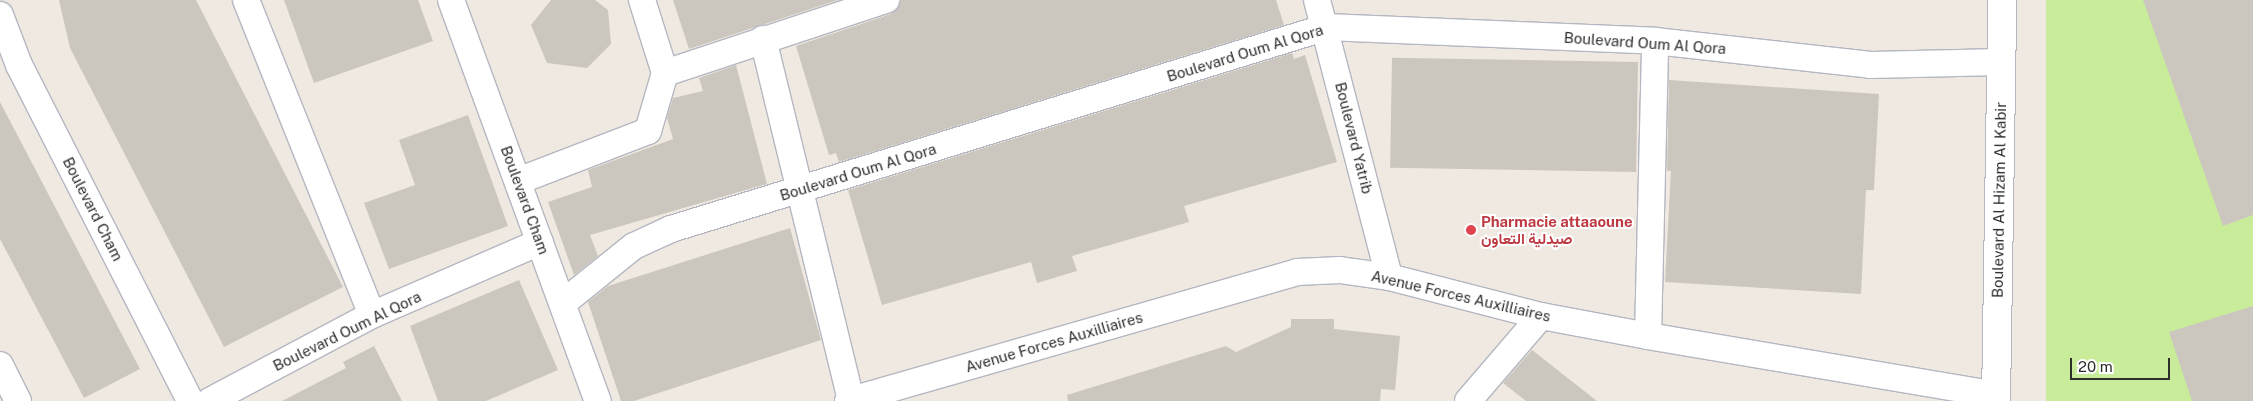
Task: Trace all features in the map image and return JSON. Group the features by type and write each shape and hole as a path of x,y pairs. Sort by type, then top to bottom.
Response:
{"main road":[{"name":"Boulevard Al Hizam Al Kabir","path":"1996,398 2002,0"}],"street":[{"path":"246,0 372,315"},
{"name":"Boulevard Cham","path":"451,0 598,401"},
{"path":"518,181 648,132 665,73 642,0"},
{"path":"665,73 763,39 886,0"},
{"name":"Boulevard Yatrib","path":"1317,0 1326,27 1389,277"},
{"name":"Boulevard Cham","path":"0,15 9,68 190,401"},
{"name":"Boulevard Oum Al Qora","path":"563,303 634,246 671,229 1326,27 1655,41 1871,65 2001,62"},
{"path":"763,39 849,401"},
{"path":"1648,336 1655,41"},
{"name":"Boulevard Oum Al Qora","path":"210,401 372,315 540,242"},
{"name":"Avenue Forces Auxilliaires","path":"849,401 1297,272 1340,270 1389,277 1541,316 1996,398"},
{"path":"1468,401 1541,316"},
{"path":"0,365 18,401"}],"green space":[{"path":"2046,0 2253,0 2253,401 2046,401"}],"building":[{"path":"59,0 196,0 343,287 224,347 70,48"},
{"path":"284,0 418,0 433,41 314,83"},
{"path":"551,0 595,0 608,10 611,44 587,68 547,63 531,25"},
{"path":"673,0 838,0 689,49"},
{"path":"901,0 1276,0 1284,25 839,162 836,153 829,155 796,46 891,14"},
{"path":"2143,0 2253,0 2253,215 2223,226"},
{"path":"1292,53 1294,59 1305,55 1337,162 1184,206 1189,222 1072,256 1077,271 1037,283 1031,262 882,305 848,190"},
{"path":"1392,58 1638,62 1636,172 1390,168"},
{"path":"736,65 767,184 590,235 598,256 574,275 548,202 592,187 588,170 673,139 667,118 673,98 703,91 699,78"},
{"path":"1669,80 1879,94 1874,190 1866,190 1861,294 1665,282 1671,171 1667,171"},
{"path":"0,102 140,369 84,398 0,239"},
{"path":"468,115 508,226 389,269 364,203 415,185 399,140"},
{"path":"790,228 821,340 634,401 621,401 588,302 608,286"},
{"path":"519,280 558,370 486,401 438,401 410,326"},
{"path":"2253,306 2253,401 2192,401 2169,332"},
{"path":"1291,319 1334,319 1334,329 1400,336 1395,390 1381,389 1380,401 1068,401 1067,395 1226,346 1236,352 1291,327"},
{"path":"374,346 402,401 282,401 346,368 343,362"},
{"path":"1532,350 1597,401 1526,401 1503,383"}],"place":[{"name":"Pharmacie attaaoune صيدلية التعاون","path":"1471,230"}]}
